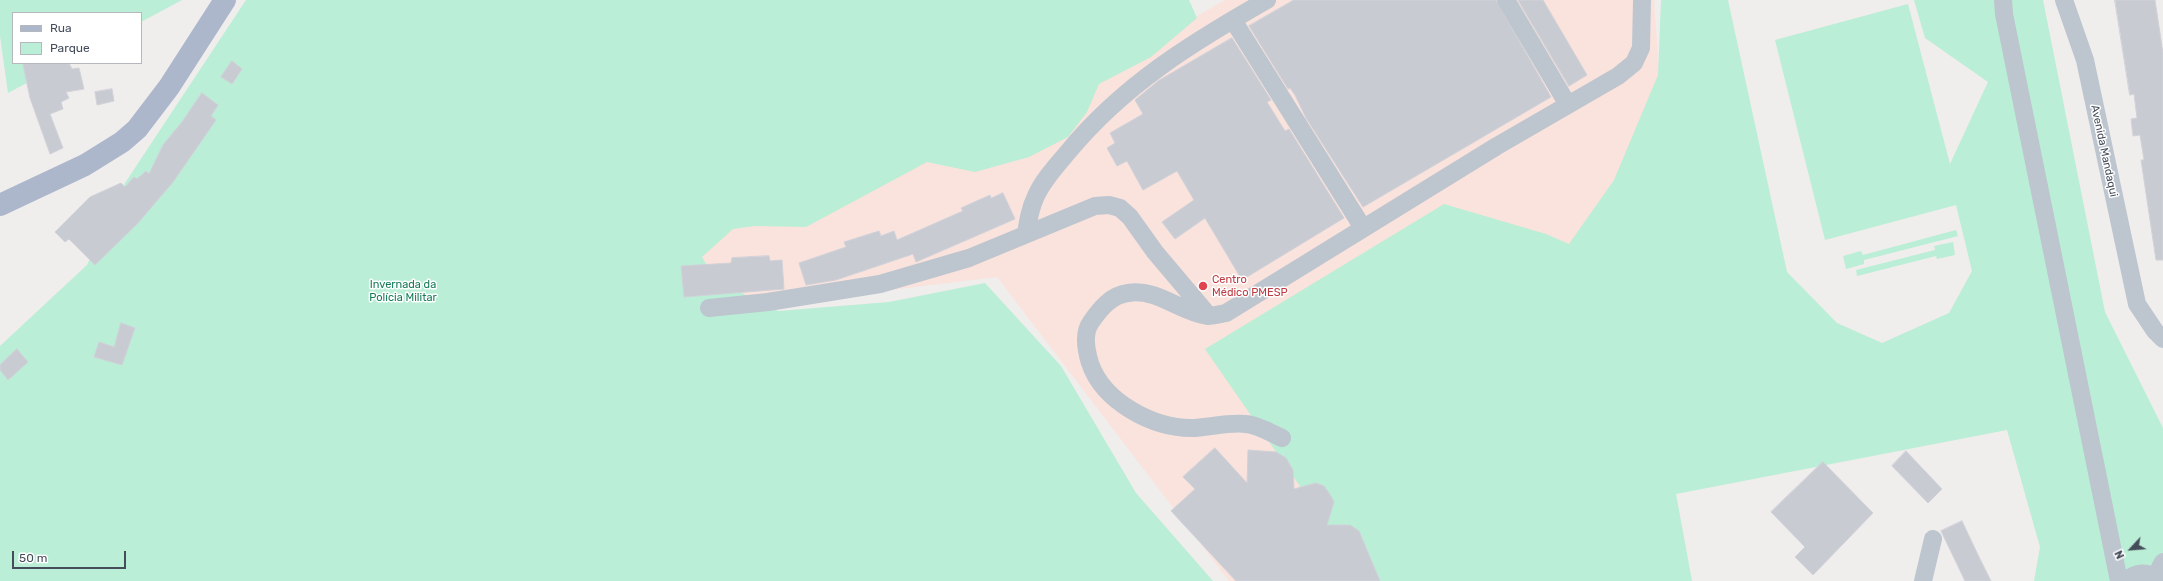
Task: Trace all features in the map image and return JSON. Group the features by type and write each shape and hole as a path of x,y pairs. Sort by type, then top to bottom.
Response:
{"main road":[{"path":"0,206 85,165 122,142 137,129 169,87 225,0"}],"street":[{"path":"1026,234 1030,210 1036,195 1053,170 1081,136 1107,110 1181,50 1267,0"},
{"path":"1506,0 1568,105"},
{"path":"1282,438 1246,424 1192,428 1161,424 1123,405 1104,390 1093,371 1085,348 1088,326 1104,303 1127,292 1151,293 1192,311 1209,316 1226,313 1497,146 1618,76 1634,63 1641,48 1642,0"},
{"path":"2003,0 2004,14 2119,581"},
{"name":"Avenida Mandaqui","path":"2064,0 2085,60 2137,304 2160,333"},
{"path":"1232,20 1363,228"},
{"path":"709,308 768,302 880,284 970,258 1095,206 1109,205 1120,208 1130,217 1155,252 1209,316"},
{"path":"1923,581 1933,539"},
{"path":"2125,581 2131,576 2139,573 2159,573"}],"shaded area":[{"name":"Centro Médico PMESP","path":"1225,0 1654,0 1661,98 1549,295 1396,581 1229,581 997,277 670,317 650,172 1053,99"}],"green space":[{"path":"0,0 182,0 142,21 142,12 12,12 12,64 62,64 8,93 0,36"},
{"name":"Invernada da Polícia Militar","path":"246,0 1189,0 1197,18 1151,57 1099,84 1087,112 1068,137 1029,157 975,172 927,162 806,227 755,226 733,229 702,257 715,280 778,311 889,302 985,283 1061,366 1136,493 1213,581 0,581 0,346 87,265 125,183"},
{"path":"1661,0 1728,0 1787,272 1837,323 1882,343 1949,313 1972,271 1956,205 1825,240 1775,40 1908,4 1950,164 1988,82 1925,38 1914,0 2043,0 2105,312 2163,428 2163,581 2034,581 2040,547 2007,430 1676,494 1692,581 1323,581 1344,550 1205,349 1444,204 1546,234 1569,244 1614,180 1658,75"},
{"path":"1956,230 1958,236 1864,260 1864,264 1846,269 1843,256 1861,251 1863,255"},
{"path":"1953,242 1955,255 1937,259 1936,256 1857,276 1856,270 1935,250 1934,246"}],"building":[{"path":"1294,0 1496,0 1551,97 1363,207 1306,118 1295,95 1290,88 1288,89 1249,26"},
{"path":"1518,0 1543,0 1587,75 1569,86"},
{"path":"2115,0 2155,0 2163,53 2163,260 2156,260 2141,160 2144,160 2140,135 2133,136 2131,119 2137,118 2134,94 2130,95"},
{"path":"1232,38 1271,100 1267,102 1285,131 1289,129 1344,218 1242,280 1205,218 1175,239 1162,222 1194,200 1177,171 1143,190 1127,161 1117,166 1107,148 1115,143 1110,133 1143,114 1135,100 1158,81"},
{"path":"232,61 242,69 232,84 221,77"},
{"path":"23,64 70,64 72,69 79,68 84,89 66,92 69,98 61,102 63,109 50,114 63,148 50,154 30,98"},
{"path":"112,89 114,101 97,105 95,92"},
{"path":"202,93 218,105 211,116 216,120 173,182 138,223 95,265 69,239 65,242 55,232 90,197 121,183 125,187 134,177 137,179 146,171 149,174 163,145 182,122"},
{"path":"1003,193 1015,219 916,262 913,254 836,280 806,285 799,263 846,247 844,242 879,231 881,236 894,231 897,240 963,211 961,208 990,195 991,198"},
{"path":"769,256 770,261 782,260 784,289 684,297 681,266 731,263 732,258"},
{"path":"121,323 135,328 122,365 94,357 99,342 114,347"},
{"path":"17,349 28,362 8,380 0,370 0,365"},
{"path":"1215,448 1247,483 1248,450 1276,452 1286,458 1293,470 1294,489 1316,483 1324,486 1334,502 1327,525 1350,525 1359,531 1380,581 1236,581 1171,511 1195,489 1183,477"},
{"path":"1906,451 1942,489 1928,503 1892,466"},
{"path":"1823,462 1873,513 1813,575 1795,557 1805,547 1771,512"},
{"path":"1962,521 1991,581 1965,581 1941,531"}],"place":[{"name":"Centro Médico PMESP","path":"1203,286"}]}
